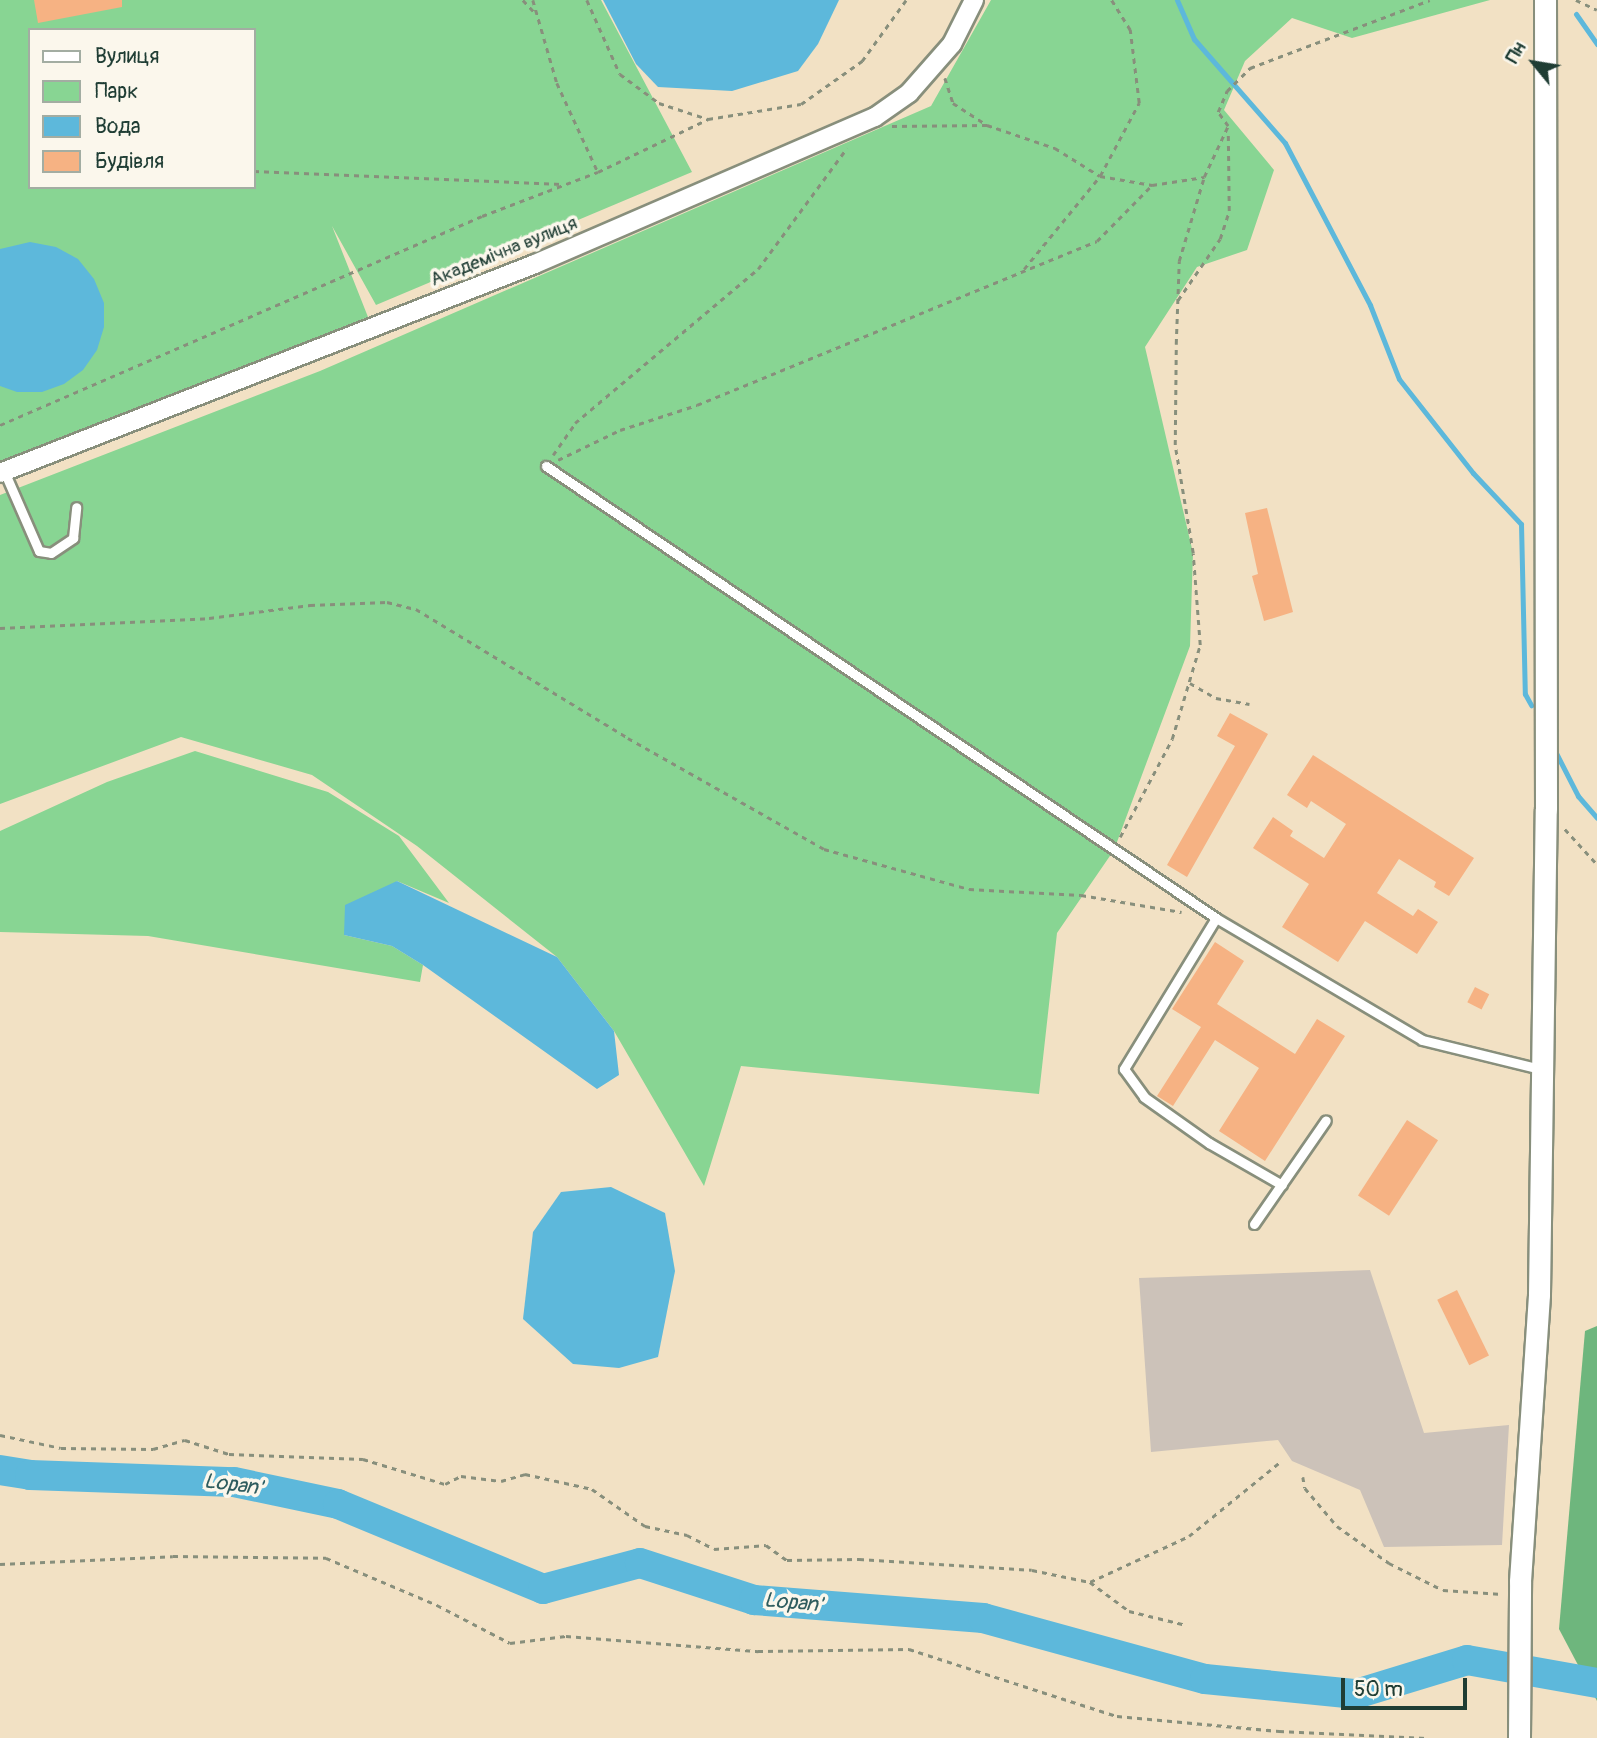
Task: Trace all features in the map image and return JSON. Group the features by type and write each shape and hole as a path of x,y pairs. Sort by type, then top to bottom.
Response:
{"street":[{"name":"Академічна вулиця","path":"2,472 535,264 875,117 909,93 939,60 952,44 974,0"},
{"path":"1519,1738 1520,1594 1539,1294 1540,1069 1546,808 1545,0"}],"lane":[{"path":"545,466 1216,918 1422,1040 1540,1069"},
{"path":"2,472 39,551 51,553 73,538 76,507"},
{"path":"1216,918 1124,1069 1144,1097 1209,1143 1282,1185"},
{"path":"1254,1224 1326,1120"}],"path":[{"path":"523,0 535,13"},
{"path":"533,0 557,83 598,172"},
{"path":"587,0 620,74 659,103 708,120"},
{"path":"0,425 564,184 598,172 708,120 801,104 862,61 906,0"},
{"path":"1023,271 1100,176 1139,103 1129,30 1111,0"},
{"path":"1178,300 1220,239 1228,211 1228,126 1219,112 1227,91 1250,68 1430,0"},
{"path":"1576,0 1597,10"},
{"path":"939,60 953,103 987,125 1055,148 1100,176 1152,185 1205,177"},
{"path":"890,126 987,125"},
{"path":"1114,850 1172,738 1200,645 1194,553 1175,445 1179,261 1205,177 1228,126"},
{"path":"545,466 575,423 758,268 804,212 849,144"},
{"path":"256,171 564,184"},
{"path":"545,466 620,430 696,405 1097,242 1152,185"},
{"path":"0,628 209,618 310,604 387,602 416,609 628,738 824,849 969,889 1081,895 1216,918"},
{"path":"1190,683 1216,698 1249,704"},
{"path":"1546,808 1597,864"},
{"path":"0,1435 61,1448 153,1449 185,1440 229,1454 292,1453 363,1459 445,1484 461,1476 501,1481 525,1474 592,1489 645,1526 687,1535 714,1549 766,1545 788,1560 859,1559 1032,1570 1090,1582 1129,1611 1186,1625"},
{"path":"1090,1582 1189,1536 1280,1462"},
{"path":"1303,1476 1305,1488 1337,1526 1389,1563 1443,1590 1520,1594"},
{"path":"0,1564 173,1556 326,1558 437,1605 510,1643 566,1636 758,1651 909,1649 1117,1716 1279,1731 1427,1738"}],"shaded area":[{"path":"1370,1270 1424,1433 1509,1425 1502,1545 1384,1547 1360,1490 1292,1461 1278,1440 1151,1452 1139,1278"}],"green space":[{"path":"0,0 601,0 692,172 376,305 332,226 368,317 0,465"},
{"path":"991,0 1490,0 1352,38 1292,18 1245,61 1224,110 1274,170 1247,250 1197,267 1145,347 1193,553 1190,646 1114,850 1057,933 1039,1094 741,1066 704,1186 614,1031 557,957 417,846 312,775 181,737 0,804 0,495 320,371 931,106"},
{"path":"195,751 328,792 399,836 449,903 397,881 344,935 392,946 423,965 420,982 148,936 0,932 0,831 107,782"},
{"path":"1597,1326 1597,1701 1559,1629 1585,1331"}],"water":[{"path":"603,0 839,0 818,44 798,71 732,91 658,87 636,64"},
{"path":"30,242 56,247 78,259 94,279 104,303 104,327 97,350 83,370 64,384 42,392 17,392 0,386 0,249"},
{"path":"397,881 557,957 614,1031 619,1075 597,1089 423,965 392,946 344,935 345,905"},
{"path":"611,1187 665,1213 675,1271 658,1357 619,1368 573,1364 523,1319 533,1232 561,1192"}],"building":[{"path":"34,0 122,0 122,7 38,23"},
{"path":"1267,508 1293,612 1264,621 1252,576 1258,574 1245,513"},
{"path":"1230,713 1268,734 1187,877 1167,865 1235,746 1217,736"},
{"path":"1313,755 1474,858 1449,896 1434,887 1436,882 1399,859 1377,893 1413,916 1418,909 1438,922 1417,954 1365,921 1338,962 1282,927 1309,884 1253,848 1273,817 1293,831 1290,836 1324,858 1346,824 1311,801 1307,808 1287,795"},
{"path":"1215,942 1244,961 1217,1004 1295,1054 1317,1019 1345,1036 1265,1161 1219,1131 1259,1068 1215,1040 1173,1106 1157,1096 1201,1027 1172,1009"},
{"path":"1475,987 1489,994 1482,1009 1467,1002"},
{"path":"1407,1120 1438,1140 1389,1216 1358,1195"},
{"path":"1457,1290 1489,1356 1469,1365 1437,1300"}],"waterway":[{"path":"1177,0 1194,39 1285,143 1370,305 1399,379 1473,473 1521,524 1525,694 1531,705"},
{"path":"1576,14 1597,44"},
{"path":"1555,751 1578,796 1597,818"},
{"name":"Lopan'","path":"0,1470 30,1475 234,1482 338,1504 543,1589 640,1563 754,1600 983,1618 1205,1679 1356,1694 1467,1660 1597,1683"}]}
